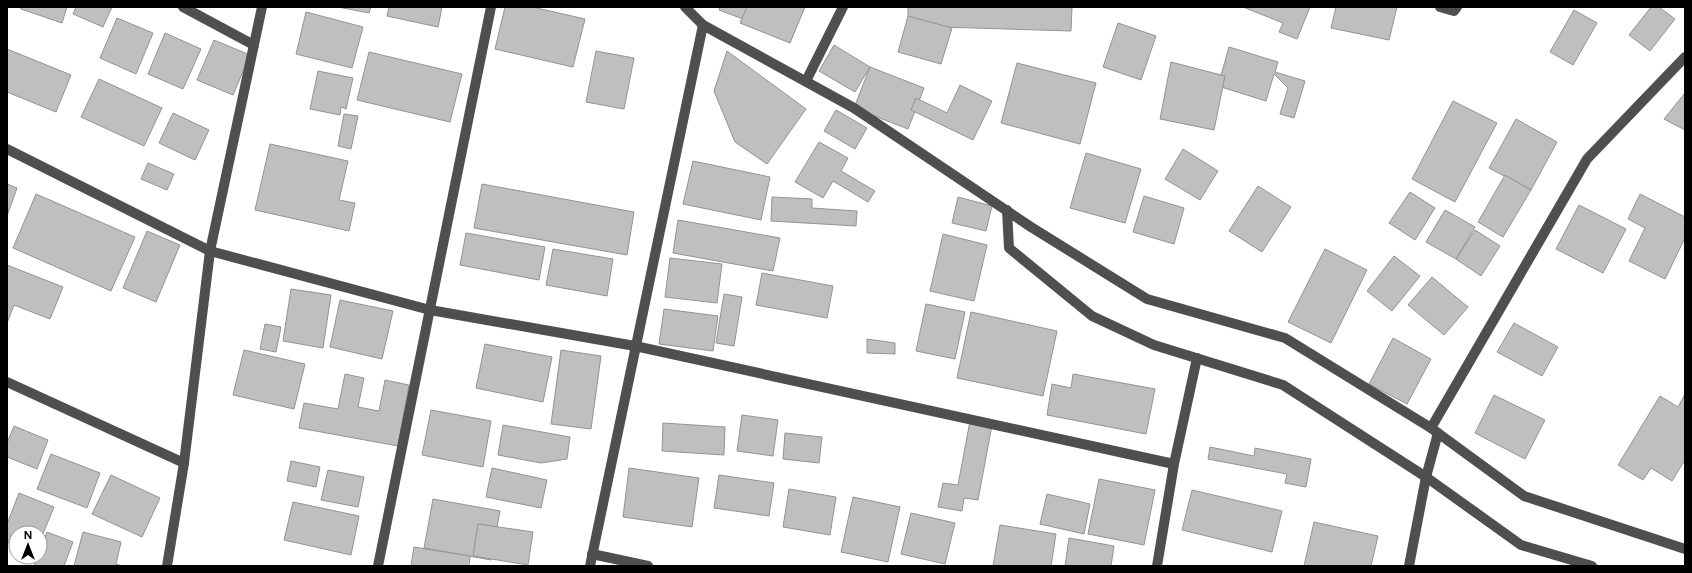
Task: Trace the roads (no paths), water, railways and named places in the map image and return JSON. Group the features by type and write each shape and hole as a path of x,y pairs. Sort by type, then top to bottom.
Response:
{"street":[{"path":"182,7 254,45"},
{"path":"167,566 184,464 210,251 262,7"},
{"path":"378,566 491,7"},
{"path":"685,7 703,25 854,108 1007,210 1147,299 1285,338 1435,430 1524,496 1685,549"},
{"path":"806,81 843,7"},
{"path":"1440,7 1454,11 1457,7"},
{"path":"590,566 703,25"},
{"path":"1409,566 1435,430 1587,159 1685,57"},
{"path":"7,149 210,251 430,310 635,346 1174,464"},
{"path":"1007,210 1009,248 1092,316 1154,345 1283,384 1426,477 1521,545 1592,566"},
{"path":"1156,566 1174,464 1197,358"},
{"path":"7,382 184,464"},
{"path":"592,554 648,566"}]}
